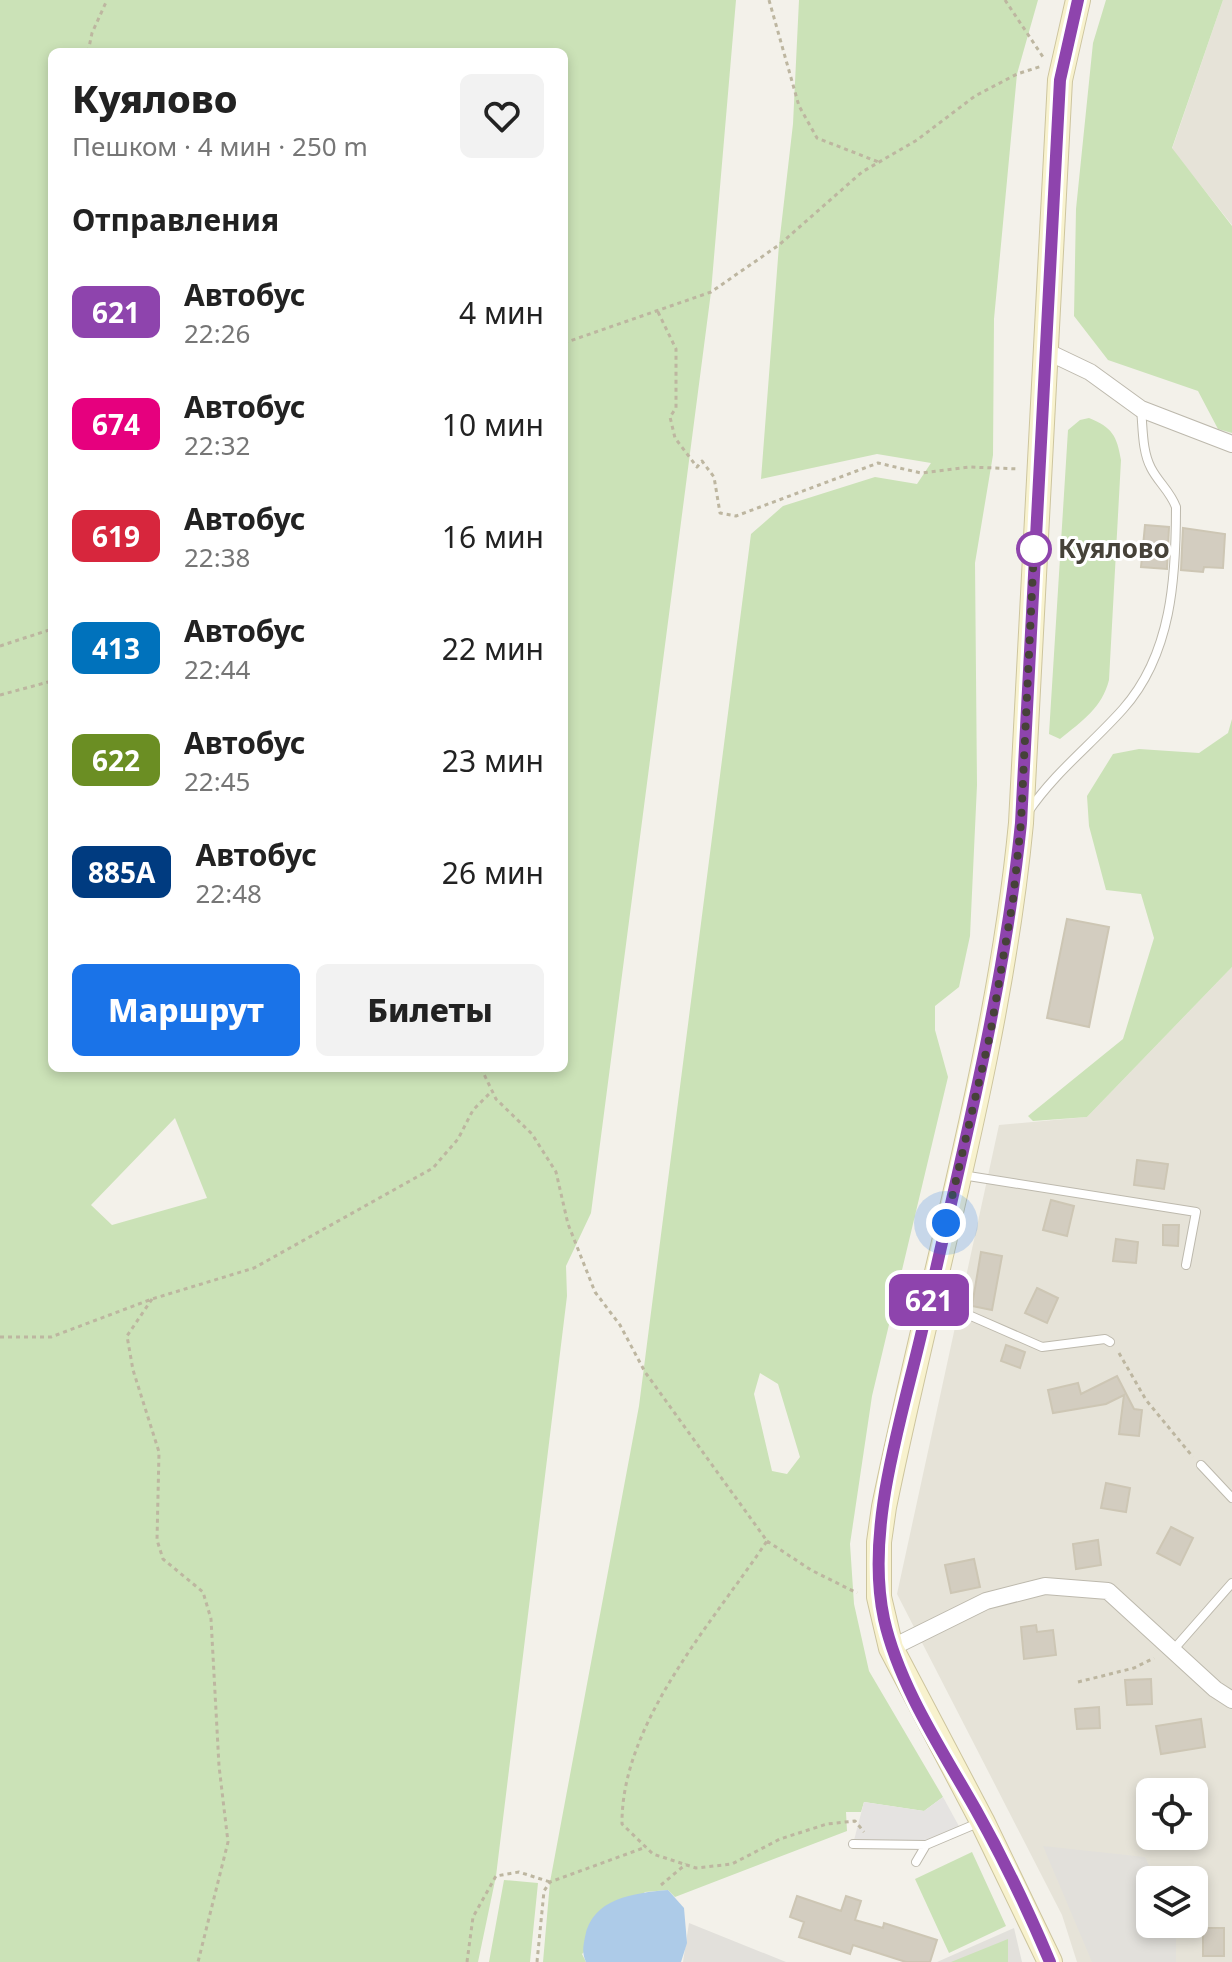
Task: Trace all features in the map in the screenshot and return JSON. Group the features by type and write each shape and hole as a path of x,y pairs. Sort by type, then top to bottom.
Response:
{"main road":[{"path":"1050,1962 982,1821 891,1648 879,1597 879,1542 927,1308 1004,967 1021,823 1060,80 1078,0"}],"street":[{"path":"1046,351 1090,372 1141,409 1232,444"},
{"path":"891,1648 986,1601 1045,1586 1108,1591 1232,1700"}],"lane":[{"path":"1021,823 1048,782 1126,705 1151,665 1169,620 1176,507 1169,489 1151,470 1141,409"},
{"path":"957,1174 1196,1212 1186,1265"},
{"path":"927,1308 971,1316 1042,1347 1105,1339 1110,1342"},
{"path":"1201,1465 1232,1498"},
{"path":"1174,1649 1232,1583"},
{"path":"853,1844 926,1845 982,1821"},
{"path":"916,1862 926,1845"}],"path":[{"path":"89,48 107,0"},
{"path":"769,0 799,106 817,138 881,163"},
{"path":"568,341 595,329 658,312 711,292 779,245 862,172 881,163 975,96 1017,74 1048,64 1005,0"},
{"path":"658,312 676,349 676,408 670,417 675,438 697,467 702,461 714,477 720,513 736,516 878,463 921,473 970,467 1039,469"},
{"path":"0,646 48,630"},
{"path":"0,695 48,682"},
{"path":"483,1072 492,1091 532,1134 556,1172 568,1224 595,1292 620,1325 645,1372 730,1484 767,1541 851,1591 879,1597"},
{"path":"1,1339 51,1337 152,1299 254,1268 433,1168 458,1139 473,1110 492,1091"},
{"path":"152,1299 127,1336 133,1370 159,1452 160,1549 163,1559 203,1592 211,1619 219,1766 228,1842 198,1962"},
{"path":"1110,1342 1146,1400 1179,1444 1201,1465"},
{"path":"767,1541 646,1724 622,1796 622,1824 653,1854 696,1868 732,1864 780,1839 827,1824 855,1821 875,1844"},
{"path":"1078,1682 1134,1668 1174,1649"},
{"path":"537,1962 544,1891 550,1882 646,1847"},
{"path":"661,1885 686,1864"},
{"path":"467,1962 473,1917 496,1876 519,1872 550,1882"}],"shaded area":[{"path":"1223,0 1232,0 1232,225 1172,149"},
{"path":"1232,967 1232,1962 1077,1962 1062,1915 897,1594 999,1125 1087,1117"},
{"path":"943,1797 961,1830 926,1845 853,1844 864,1802 924,1811"},
{"path":"1043,1846 1145,1857 1149,1866 1136,1866 1136,1938 1176,1938 1176,1962 1092,1962"},
{"path":"689,1923 786,1962 683,1962"},
{"path":"1014,1928 1022,1962 937,1962"}],"green space":[{"path":"0,0 736,0 711,292 591,1213 566,1266 567,1296 496,1876 478,1962 0,1962","holes":["175,1118 207,1198 112,1225 91,1205"]},
{"path":"799,0 1038,0 1017,74 994,319 993,455 975,563 977,785 970,936 959,987 935,1006 935,1030 948,1077 872,1396 850,1544 854,1604 869,1671 943,1797 924,1811 864,1802 861,1812 846,1812 847,1831 675,1897 668,1890 645,1892 582,1954 586,1962 543,1962 550,1882 639,1406 751,534 783,506 875,477 917,484 931,463 877,454 761,479 779,245 793,124","holes":["760,1373 778,1384 800,1457 787,1474 772,1471 754,1394"]},
{"path":"1106,0 1223,0 1172,148 1232,226 1232,433 1218,429 1198,391 1108,360 1074,316 1076,209 1093,43"},
{"path":"1089,418 1112,433 1121,460 1109,680 1096,706 1060,739 1049,734 1068,430 1080,420"},
{"path":"1232,719 1232,967 1087,1117 1033,1121 1028,1116 1123,1039 1154,938 1141,894 1106,890 1089,826 1087,796 1113,754 1139,749 1199,753 1228,733"},
{"path":"972,1852 1006,1926 949,1953 915,1879"},
{"path":"504,1880 538,1883 530,1962 489,1962"},
{"path":"1008,1939 1008,1962 951,1962"}],"water":[{"path":"668,1890 684,1908 687,1943 681,1962 586,1962 583,1950 589,1924 605,1906 629,1896"}],"building":[{"path":"1145,525 1169,527 1167,569 1141,567"},
{"path":"1183,528 1225,534 1223,568 1204,567 1203,572 1181,570"},
{"path":"1067,919 1109,927 1089,1027 1047,1018"},
{"path":"1137,1160 1168,1164 1164,1189 1134,1185"},
{"path":"1051,1200 1074,1206 1067,1236 1043,1230"},
{"path":"1163,1225 1179,1225 1178,1246 1163,1245"},
{"path":"1116,1239 1138,1242 1136,1263 1113,1261"},
{"path":"981,1252 1002,1256 992,1310 972,1306"},
{"path":"1037,1288 1058,1298 1047,1323 1025,1313"},
{"path":"1006,1345 1025,1352 1020,1368 1001,1361"},
{"path":"1117,1376 1134,1409 1142,1410 1139,1436 1119,1434 1124,1395 1106,1404 1053,1413 1048,1390 1078,1383 1081,1394"},
{"path":"1106,1483 1130,1488 1126,1512 1101,1508"},
{"path":"1171,1527 1193,1538 1180,1565 1157,1553"},
{"path":"1098,1540 1101,1565 1076,1569 1073,1544"},
{"path":"974,1559 980,1587 951,1593 945,1565"},
{"path":"1036,1625 1037,1632 1053,1630 1056,1655 1024,1659 1021,1627"},
{"path":"1151,1679 1152,1704 1127,1705 1125,1680"},
{"path":"1099,1707 1100,1728 1077,1729 1075,1709"},
{"path":"1201,1719 1205,1747 1161,1754 1156,1726"},
{"path":"797,1896 841,1911 846,1896 861,1901 855,1920 883,1928 884,1923 937,1940 930,1962 906,1962 853,1945 850,1954 799,1937 804,1922 790,1917"},
{"path":"1208,1928 1224,1928 1224,1956 1203,1956 1203,1938 1208,1938"}],"bus line":[{"name":"621","path":"1050,1962 982,1821 940,1747 891,1648 879,1597 879,1542 903,1415 990,1035 1013,900 1021,823 1060,80 1078,0"}],"place":[{"name":"Куялово","path":"1034,549"}],"route":[{"path":"946,1223 990,1035 1013,900 1021,823 1034,549"}]}
